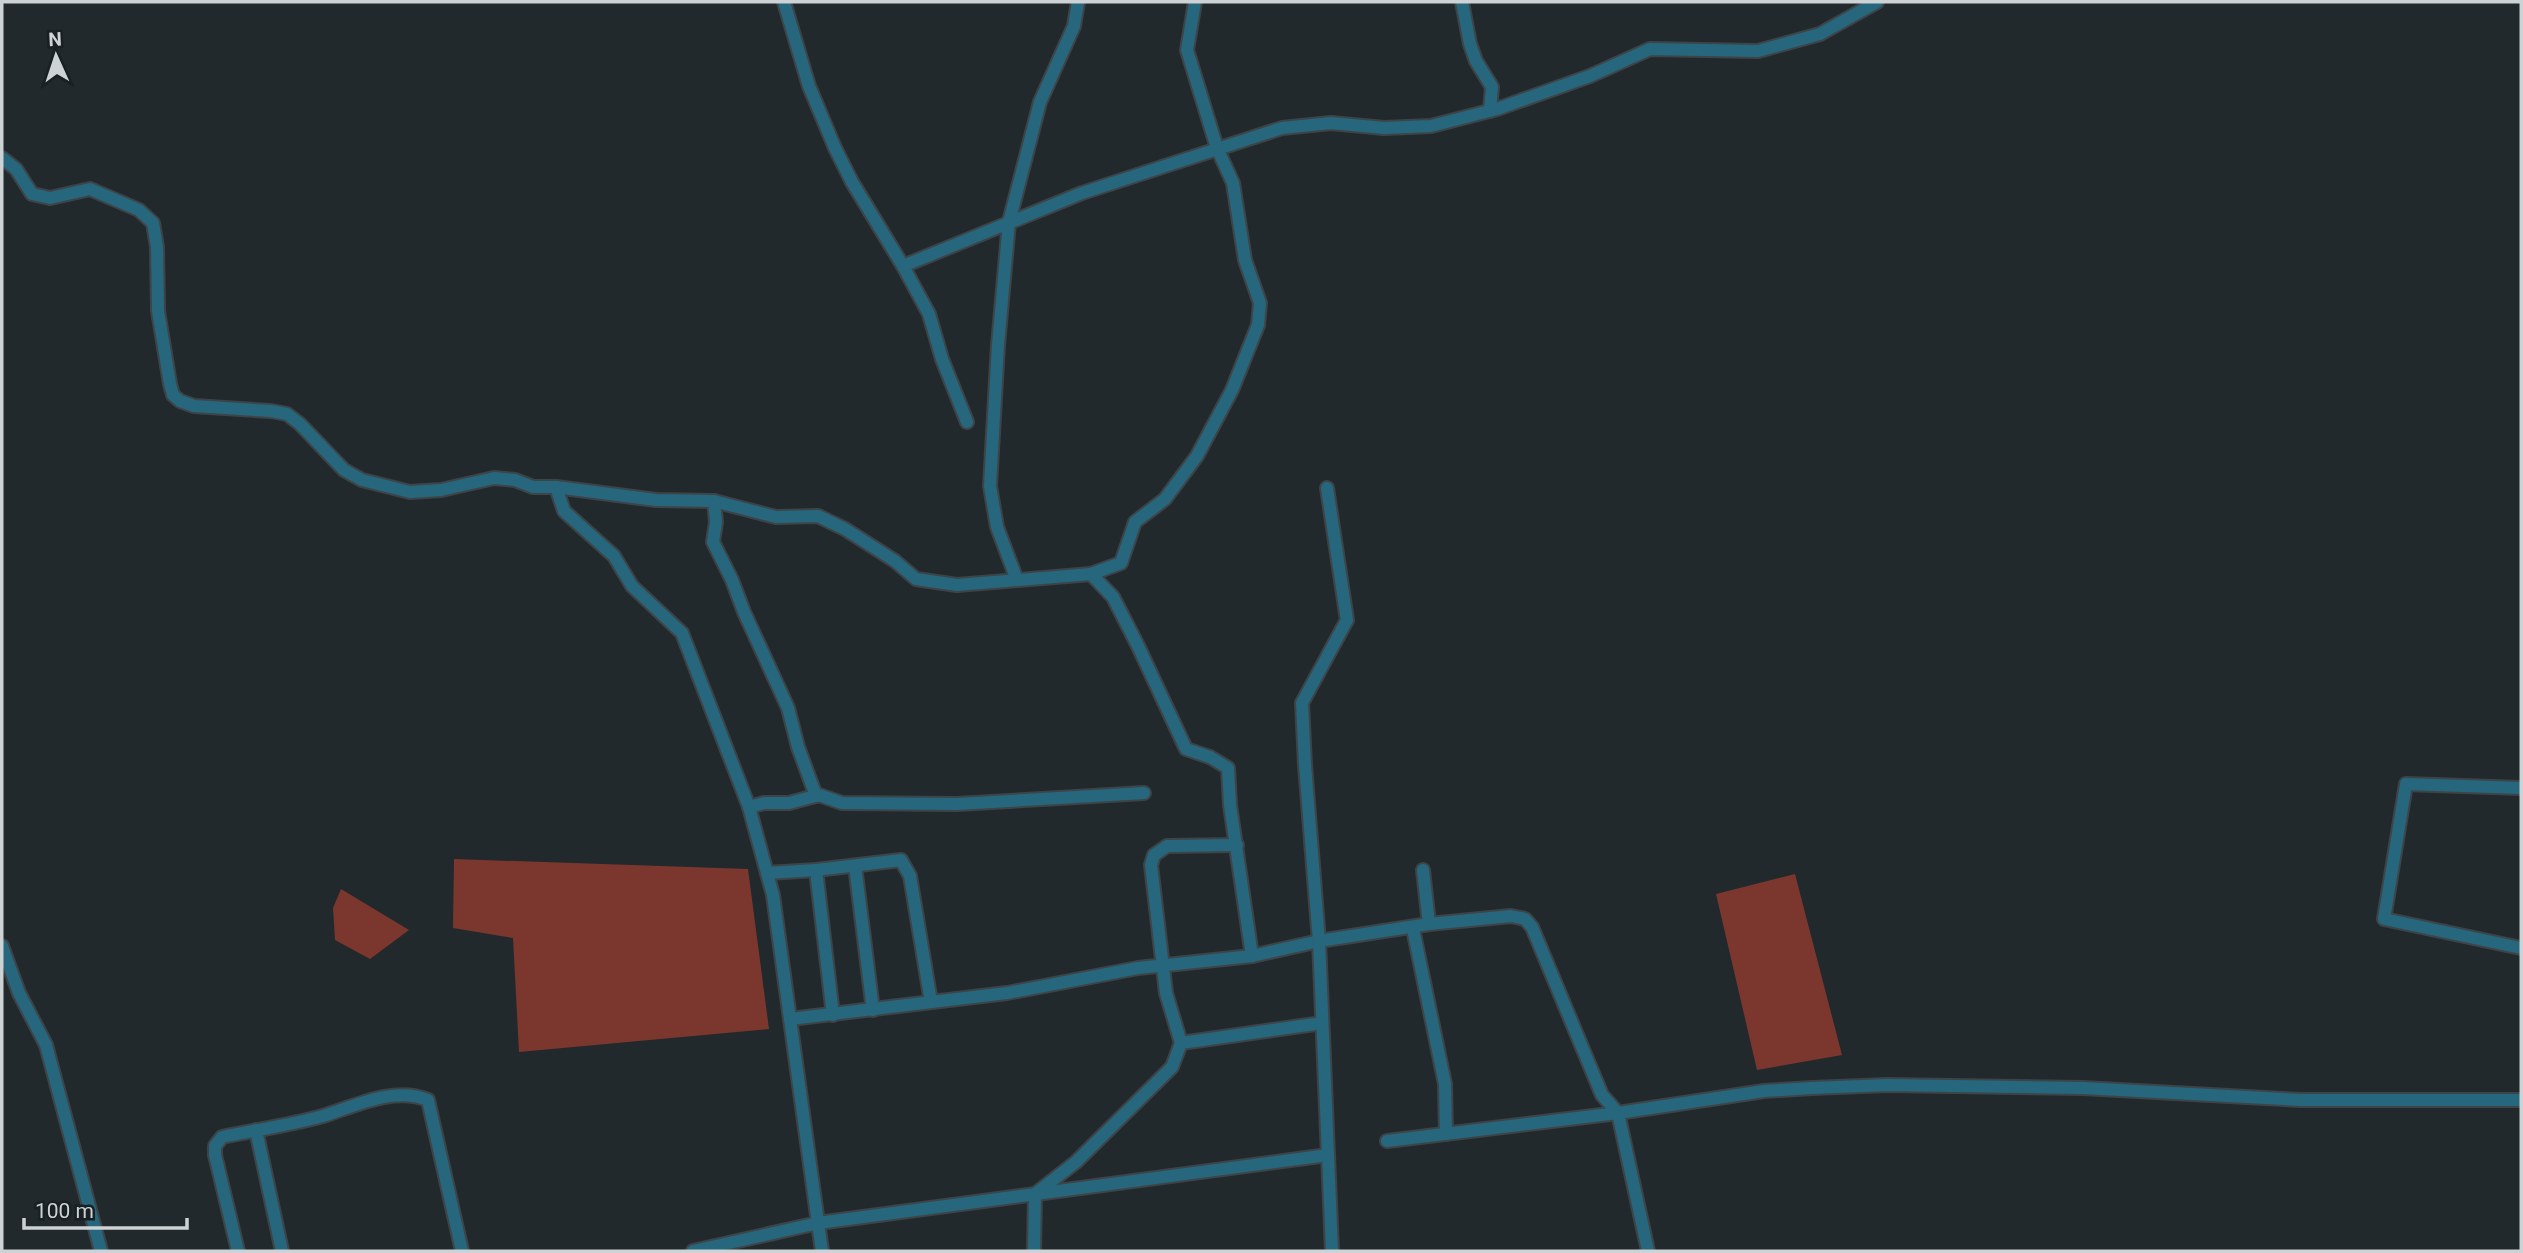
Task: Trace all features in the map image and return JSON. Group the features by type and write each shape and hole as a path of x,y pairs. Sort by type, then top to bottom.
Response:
{"street":[{"path":"784,2 809,86 835,148 929,314 942,359 967,422"},
{"path":"1017,580 997,527 990,486 995,384 1009,222 1040,102 1074,26 1078,2"},
{"path":"2,158 16,169 32,194 50,198 90,189 139,210 153,223 157,247 158,311 173,395 194,406 287,414 344,470 362,480 410,492 441,490 494,478 514,480 533,487 556,487 656,500 714,501 776,517 818,516 845,529 895,561 916,579 957,585 1091,574 1121,563 1135,522 1165,499 1197,456 1232,390 1258,325 1260,303 1244,260 1233,183 1217,148 1187,50 1195,2"},
{"path":"1462,2 1476,61 1492,87 1490,111"},
{"path":"903,266 1082,193 1282,128 1331,123 1384,128 1431,126 1490,111 1590,76 1650,49 1758,51 1820,34 1877,2"},
{"path":"556,487 564,511 614,556 632,586 682,633 749,807 773,895 822,1251"},
{"path":"1326,488 1346,620 1302,703 1319,941 1332,1251"},
{"path":"714,501 716,522 713,542 788,708 798,747 817,796"},
{"path":"1091,574 1113,597 1139,646 1186,749 1210,757 1228,768 1230,805 1252,956"},
{"path":"2521,788 2406,784 2385,919 2521,948"},
{"path":"749,807 764,803 789,803 817,796 842,803 957,804 1144,793"},
{"path":"1035,1194 1076,1162 1172,1067 1181,1044 1166,993 1151,864 1154,855 1167,846 1237,845"},
{"path":"767,873 901,860 910,876 931,1002"},
{"path":"855,866 873,1010"},
{"path":"816,870 833,1015"},
{"path":"1423,870 1429,924"},
{"path":"790,1019 1007,993 1138,968 1252,956 1319,941 1413,929 1429,924 1501,916 1525,919 1532,927 1602,1095 1618,1113 1648,1251"},
{"path":"1413,929 1445,1084 1446,1133"},
{"path":"2,946 19,993 46,1045 101,1251"},
{"path":"1181,1044 1322,1023"},
{"path":"1387,1141 1618,1113 1764,1091 1887,1085 2083,1088 2301,1100 2521,1100"},
{"path":"238,1251 215,1146 222,1137 322,1116 386,1098 415,1095 428,1100 462,1251"},
{"path":"256,1130 282,1251"},
{"path":"694,1251 717,1248 818,1223 1328,1156"},
{"path":"1034,1251 1035,1194"}],"shaded area":[{"path":"454,859 748,869 769,1029 519,1052 513,938 453,928"},
{"path":"1795,874 1842,1055 1757,1070 1716,894"},
{"path":"341,889 409,930 370,959 335,940 333,908"}]}
